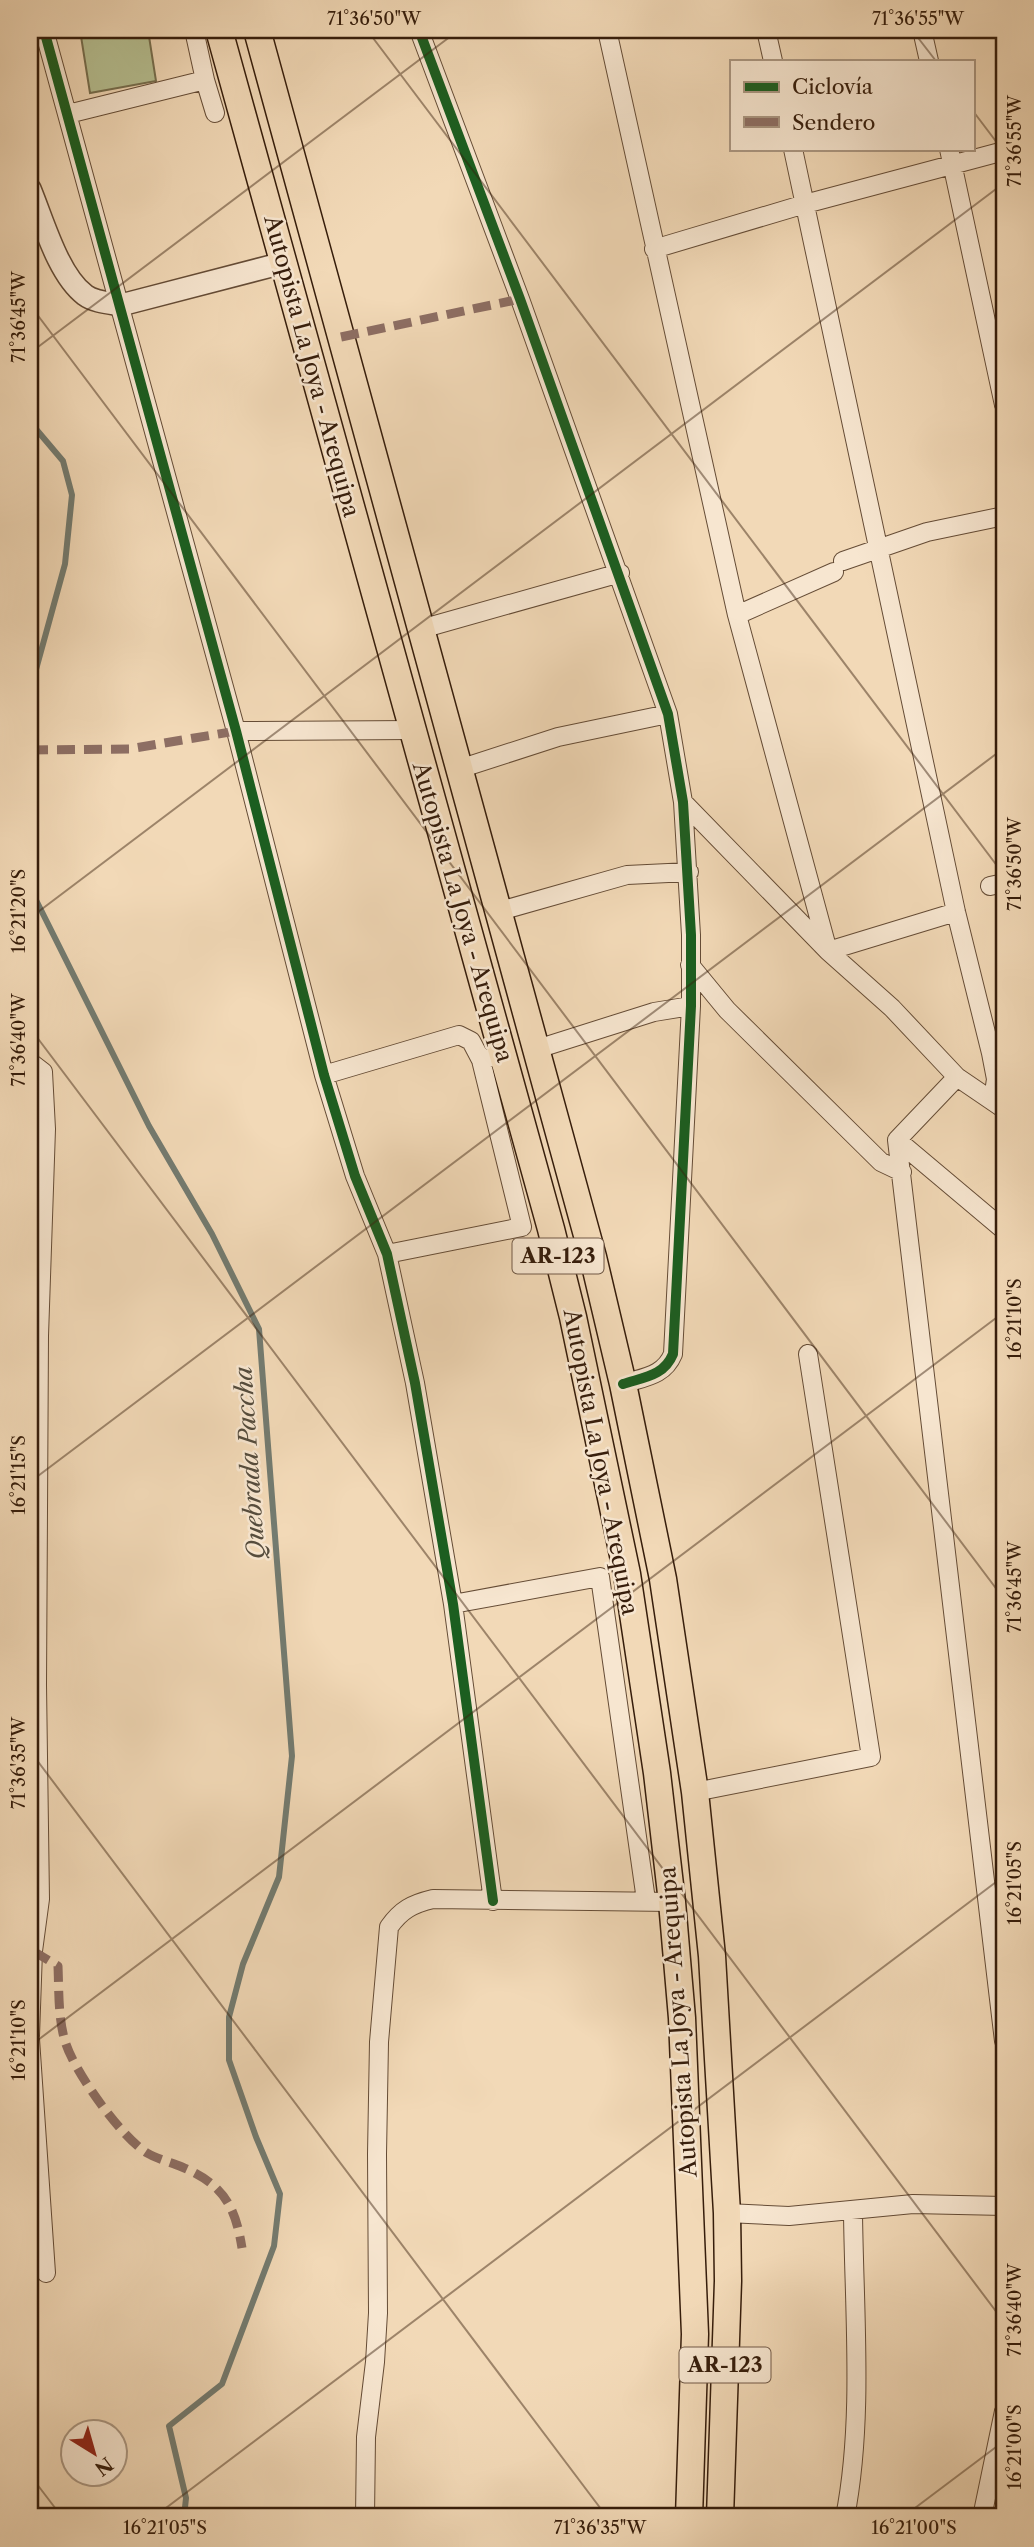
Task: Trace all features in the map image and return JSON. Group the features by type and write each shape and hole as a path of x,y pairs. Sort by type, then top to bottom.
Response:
{"main road":[{"name":"Autopista La Joya - Arequipa","path":"219,30 413,730 492,1058 573,1317 627,1574 657,1773 659,1901 682,2018 695,2334 689,2517"},
{"name":"Autopista La Joya - Arequipa","path":"257,30 589,1244 623,1384 663,1579 695,1792 712,1956 727,2213 720,2517"}],"street":[{"path":"44,30 236,731 324,1075 355,1176 387,1254 415,1382 453,1604 493,1901"},
{"path":"194,30 215,113"},
{"path":"419,30 620,573 668,713 683,802 689,872 691,1006 673,1354 662,1372 623,1384"},
{"path":"607,30 737,615 828,951"},
{"path":"766,30 773,60"},
{"path":"922,30 929,60"},
{"path":"68,114 205,80"},
{"path":"793,150 956,912 996,1079 998,1105"},
{"path":"654,249 951,157 1004,151"},
{"path":"951,157 1004,405"},
{"path":"30,189 69,278 86,296 121,305 284,263"},
{"path":"737,615 879,547 928,532 1004,516"},
{"path":"421,629 620,573"},
{"path":"459,769 558,737 668,713"},
{"path":"236,731 413,730"},
{"path":"683,802 828,951 892,1008 957,1077 998,1105"},
{"path":"500,911 627,875 689,872"},
{"path":"828,951 956,912"},
{"path":"690,965 727,1010 881,1162 902,1172"},
{"path":"537,1049 654,1012 691,1006"},
{"path":"324,1075 459,1035 492,1058 522,1227 387,1254"},
{"path":"30,1062 43,1072 46,1129 34,1336 37,1685 35,1899 30,2037 46,2273"},
{"path":"897,1140 957,1077"},
{"path":"897,1140 1004,2041"},
{"path":"897,1140 1004,1230"},
{"path":"695,1792 871,1757 808,1354"},
{"path":"365,2517 366,2437 378,2313 379,2042 389,1927 399,1913 411,1905 432,1899 659,1901 600,1577 453,1604"},
{"path":"727,2213 789,2216 913,2204 1004,2206"},
{"path":"845,2517 853,2451 855,2379 853,2211"},
{"path":"982,2517 1004,2411"}],"green space":[{"path":"80,30 148,30 156,81 90,93"}],"waterway":[{"name":"Quebrada Paccha","path":"30,422 63,461 72,495 65,564 32,684 30,801 34,896 149,1126 212,1234 259,1329 292,1756 279,1877 243,1964 229,2017 229,2060 256,2137 280,2194 274,2246 222,2384 169,2426 186,2498 184,2517"}],"marked path":[{"path":"341,337 520,299"},
{"path":"30,750 129,749 236,731"},
{"path":"33,1951 58,1966 60,2013 65,2041 99,2102 136,2145 159,2159 196,2174 217,2188 235,2219 242,2248"}],"cycle path":[{"path":"44,30 236,731 324,1075 355,1176 387,1254 415,1383 453,1604 493,1901"},
{"path":"419,30 520,299 668,714 683,802 691,935 691,1006 673,1354 659,1371 623,1384"}]}
